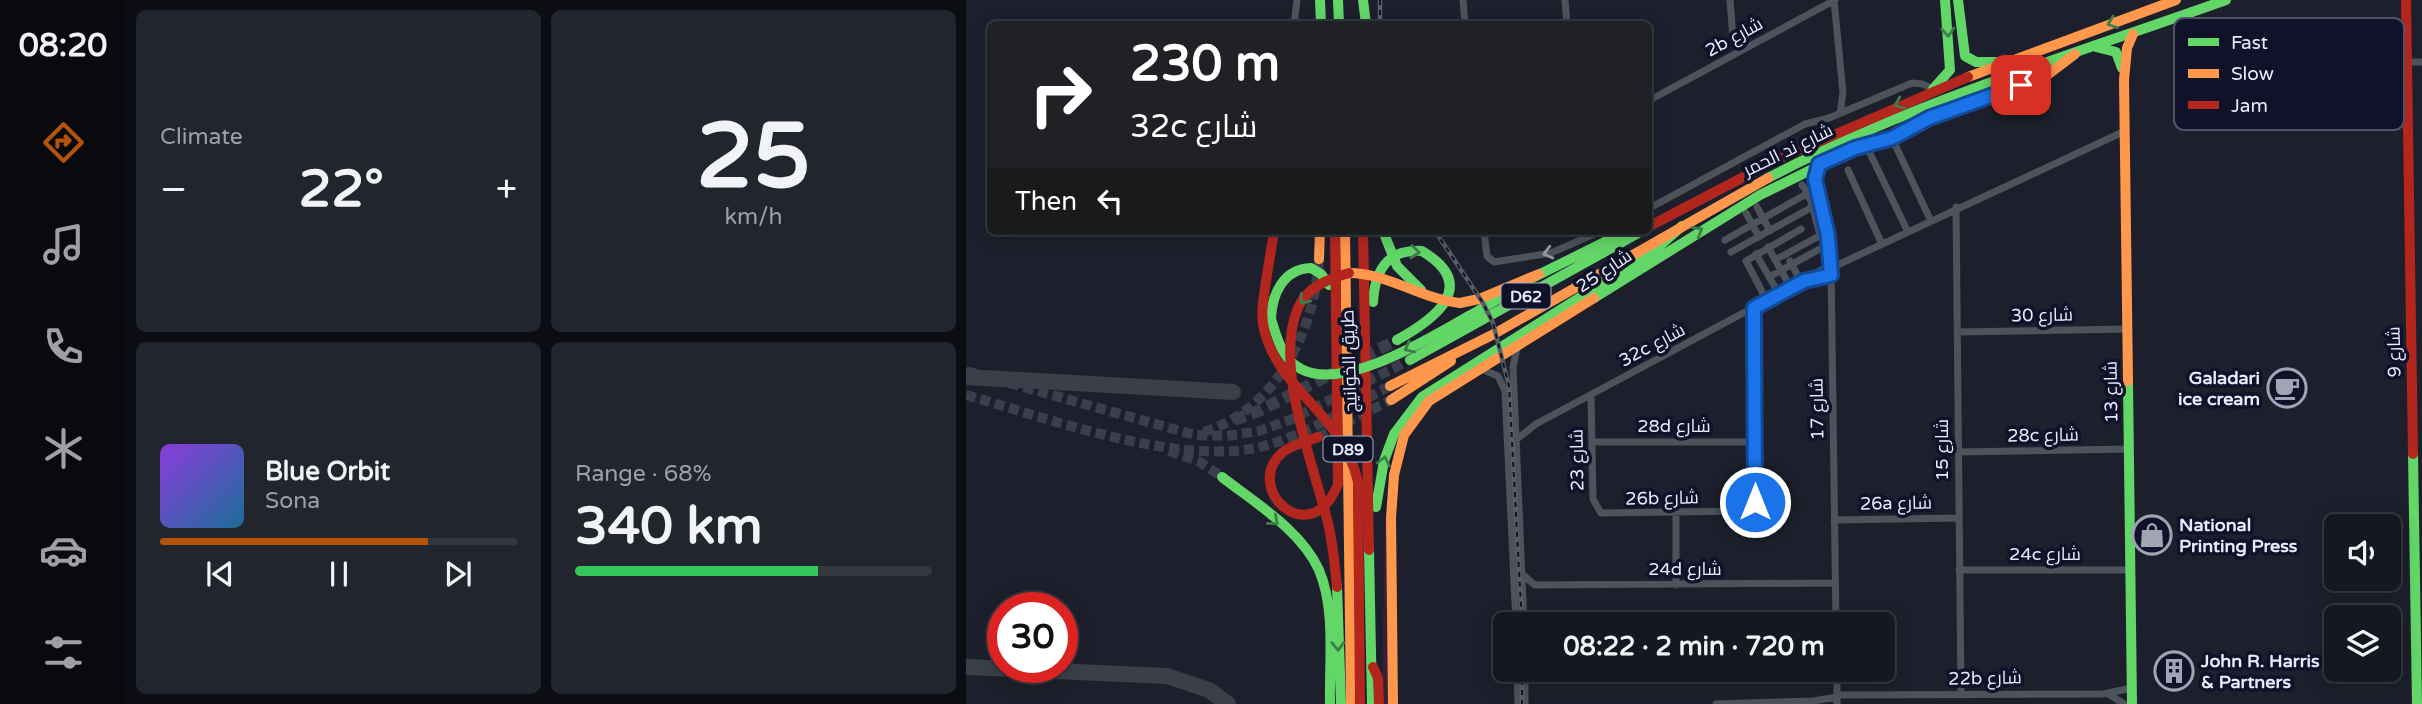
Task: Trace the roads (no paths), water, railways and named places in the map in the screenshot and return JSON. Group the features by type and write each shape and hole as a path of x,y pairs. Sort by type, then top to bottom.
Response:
{"main road":[{"path":"1320,0 1320,21"},
{"path":"1338,0 1339,21"},
{"path":"1359,21 1361,0"},
{"path":"1361,0 1365,21"},
{"path":"1933,89 1950,70 1945,0"},
{"path":"1958,0 1965,56 1976,62 2007,62"},
{"name":"شارع ند الحمر","path":"1652,226 1795,150 1933,89 2176,0"},
{"name":"شارع ند الحمر","path":"2177,18 2226,0"},
{"name":"شارع 9","path":"2406,0 2418,527 2417,704"},
{"name":"شارع ند الحمر","path":"1390,386 1479,341 1798,163 1854,137 2174,19"},
{"name":"شارع 13","path":"2132,696 2124,80 2127,48 2133,34"},
{"name":"شارع 13","path":"2096,47 2116,52 2124,80"},
{"name":"شارع 25","path":"1393,704 1391,518 1395,461 1411,422 1440,392 1517,348 1671,247 1799,180 1819,164 1892,138 1923,120 2046,76 2076,54"},
{"path":"1652,221 1676,212"},
{"path":"1370,528 1384,455 1393,433 1413,405 1431,390 1514,341 1654,250 1682,226"},
{"path":"1273,235 1262,316 1272,353 1284,372 1338,429 1356,466 1360,704"},
{"path":"1319,259 1320,235"},
{"path":"1318,437 1283,452 1270,472 1272,495 1279,505 1294,514 1315,514 1328,506 1338,484 1335,235"},
{"name":"طريق الخوانيج","path":"1345,235 1351,704"},
{"name":"طريق الخوانيج","path":"1363,235 1372,665"},
{"path":"1385,235 1397,266 1432,298"},
{"path":"1341,704 1337,587 1330,531 1296,398 1289,346 1293,319 1312,290 1328,279 1348,273 1381,278 1432,298 1460,303 1487,296 1539,274 1619,235"},
{"name":"D62","path":"1409,360 1635,235"},
{"path":"1366,340 1372,316 1373,285 1382,262 1405,250 1422,251 1443,268 1448,285 1446,304 1434,318 1397,340"},
{"path":"1337,323 1329,284 1321,274 1309,270 1296,271 1280,282 1272,298 1270,319 1275,337 1290,359 1314,373 1335,376 1383,360 1469,316 1539,274"},
{"path":"1391,400 1479,341"},
{"path":"1222,477 1301,545 1319,569 1326,598 1330,704"},
{"path":"1372,665 1378,678 1379,704"},
{"name":"D89","path":"1372,665 1372,704"}],"street":[{"path":"1292,21 1295,0"},
{"path":"1462,0 1465,21"},
{"path":"1565,0 1567,21"},
{"path":"1730,0 1733,39 1739,52"},
{"path":"1835,0 1843,93 1840,113"},
{"name":"2b شارع","path":"1652,99 1835,0"},
{"path":"2407,62 2422,62"},
{"path":"1652,207 1794,129 1912,83 1933,89"},
{"path":"1843,93 1847,101 1855,106"},
{"name":"32c شارع","path":"1517,439 1536,424 1803,282 1830,260 1852,256 2124,131"},
{"path":"1892,138 1930,219"},
{"path":"1867,145 1907,230"},
{"name":"شارع 17","path":"1819,164 1815,179 1830,260 1836,612"},
{"path":"1848,170 1881,242"},
{"path":"1769,277 1792,265 1830,260 1814,206 1799,180"},
{"path":"1799,180 1809,180 1818,193"},
{"path":"1725,240 1808,193"},
{"path":"1767,301 1746,264 1756,254 1797,231 1784,206"},
{"path":"1731,252 1814,206"},
{"path":"1757,207 1763,218 1769,247 1791,288"},
{"name":"شارع 15","path":"1956,207 1961,693"},
{"path":"1746,213 1752,225 1782,240 1792,265 1803,282"},
{"path":"1484,235 1486,256 1497,262 1552,253 1584,235"},
{"path":"1775,260 1821,235"},
{"path":"1756,254 1779,294"},
{"path":"1754,308 1755,442"},
{"name":"شارع 30","path":"1957,332 2128,329"},
{"path":"1517,348 1514,377 1524,612"},
{"path":"1481,369 1493,372 1502,381"},
{"path":"1514,377 1505,375 1502,381 1508,439 1516,612"},
{"name":"شارع 23","path":"1591,395 1594,505 1601,513 1609,515"},
{"path":"1516,422 1536,424"},
{"name":"28d شارع","path":"1593,442 1755,442"},
{"name":"26b شارع","path":"1609,515 1743,512 1754,505 1755,442"},
{"name":"28c شارع","path":"1958,452 2129,449"},
{"path":"1676,514 1676,585"},
{"name":"26a شارع","path":"1835,520 1958,518"},
{"name":"24c شارع","path":"1959,570 2130,570"},
{"path":"1523,575 1535,586 1523,595"},
{"name":"24d شارع","path":"1535,586 1836,583"},
{"path":"1517,682 1518,704"},
{"path":"1525,682 1525,704"},
{"name":"22b شارع","path":"1716,704 1961,693 2132,696"},
{"path":"2107,694 2124,704"}],"tunnel":[{"path":"1204,432 1230,421 1252,405 1271,386 1287,364 1310,313 1319,259"},
{"path":"1234,420 1261,410 1397,340"},
{"path":"966,371 1195,435 1227,436 1259,431 1290,420 1410,360"},
{"path":"966,395 1074,427 1155,446 1194,451 1231,451 1264,446 1296,435 1390,386"},
{"path":"1318,437 1391,400"},
{"path":"1169,451 1198,461 1222,477"}],"railway":[{"path":"1380,0 1380,21"},
{"path":"1438,235 1483,303 1493,323 1509,386 1521,612"},
{"path":"1522,682 1522,704"}],"place":[{"name":"Galadari ice cream","path":"2287,388"},
{"name":"National Printing Press","path":"2152,535"},
{"name":"John R. Harris & Partners","path":"2174,671"}]}
